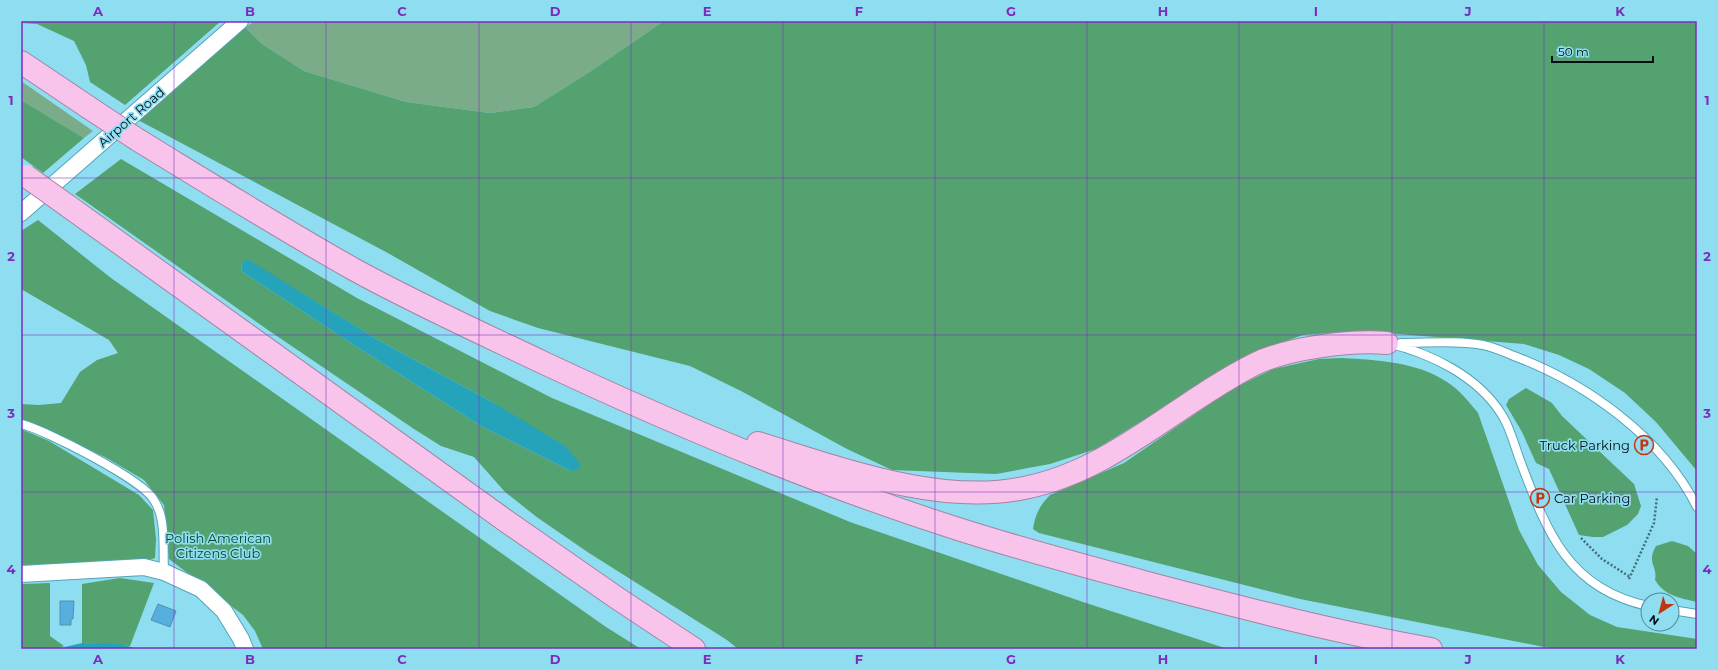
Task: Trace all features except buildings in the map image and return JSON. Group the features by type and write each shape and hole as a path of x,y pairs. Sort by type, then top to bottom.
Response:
{"highway":[{"path":"21,62 138,140 281,227 357,271 512,348 642,408 725,444 878,503 956,529 1034,552 1267,614 1431,649"},
{"path":"23,174 506,521 694,649"},
{"path":"642,408 822,463 881,479 927,489 961,492 993,492 1025,488 1058,478 1089,466 1127,445 1200,396 1256,364 1315,346 1372,342 1387,343"}],"street":[{"name":"Airport Road","path":"21,213 240,21"},
{"path":"21,574 144,567 164,572 201,589 224,611 241,639 245,649"}],"lane":[{"path":"1387,343 1462,343 1484,345 1524,360 1571,382 1612,410 1639,431 1670,466 1688,491 1697,507"},
{"path":"1387,343 1408,348 1444,365 1462,375 1490,398 1503,416 1527,478 1557,546 1569,561 1595,585 1628,602 1640,604"},
{"path":"21,424 32,426 68,443 141,486 153,499 161,517 164,572"},
{"path":"1680,611 1697,614"}],"path":[{"path":"1581,538 1602,559 1629,578 1654,523 1657,497"}],"green space":[{"path":"21,21 221,21 125,105 90,82 86,65 74,41 37,24 21,23"},
{"path":"255,21 664,21 591,71 534,107 490,113 406,102 304,71 262,44 245,27"},
{"path":"664,21 1697,21 1697,471 1656,422 1625,393 1589,369 1559,355 1524,344 1360,331 1303,335 1247,355 1096,449 1050,464 996,474 892,470 847,449 741,391 690,366 538,328 490,311 386,252 138,120 245,27 262,44 304,71 406,102 490,113 534,107 591,71"},
{"path":"21,81 93,131 84,138 21,100"},
{"path":"21,100 84,138 43,173 21,157"},
{"path":"121,159 357,298 552,398 850,522 1083,602 1228,649 738,649 727,640 589,553 538,518 505,492 474,457 441,446 414,429 268,330 75,194","holes":["242,263 288,285 378,340 494,403 571,471 481,426 241,271"]},
{"name":"Polish American Citizens Club","path":"38,220 111,278 606,627 641,649 263,649 255,631 243,615 169,559 164,505 144,480 105,457 21,421 21,404 39,405 61,403 80,372 97,360 118,353 109,340 21,289 21,231"},
{"path":"1342,358 1397,363 1423,370 1447,382 1464,396 1478,413 1519,530 1538,565 1561,592 1590,615 1617,627 1640,630 1640,632 1650,632 1697,639 1697,649 1554,649 1300,599 1039,533 1033,529 1038,510 1050,495 1124,463 1230,390 1273,369 1319,359"},
{"path":"1526,388 1552,403 1562,416 1634,484 1641,506 1638,514 1627,525 1603,537 1579,535 1549,469 1536,463 1522,432 1506,405 1509,399"},
{"path":"21,429 49,441 139,495 153,510 156,539 155,558 146,561 21,568"},
{"path":"1672,541 1688,546 1697,554 1697,602 1680,598 1680,592 1666,592 1655,580 1652,557 1656,546"},
{"path":"120,578 154,583 130,646 82,643 82,584"},
{"path":"50,583 50,636 64,646 56,649 21,649 21,584"}],"water":[{"path":"247,259 378,340 494,403 565,446 581,465 578,469 571,471 481,426 241,271 242,263"},
{"path":"82,643 109,643 130,646 136,649 56,649"}],"place":[{"name":"Truck Parking","path":"1644,445"},
{"name":"Car Parking","path":"1540,498"}]}
